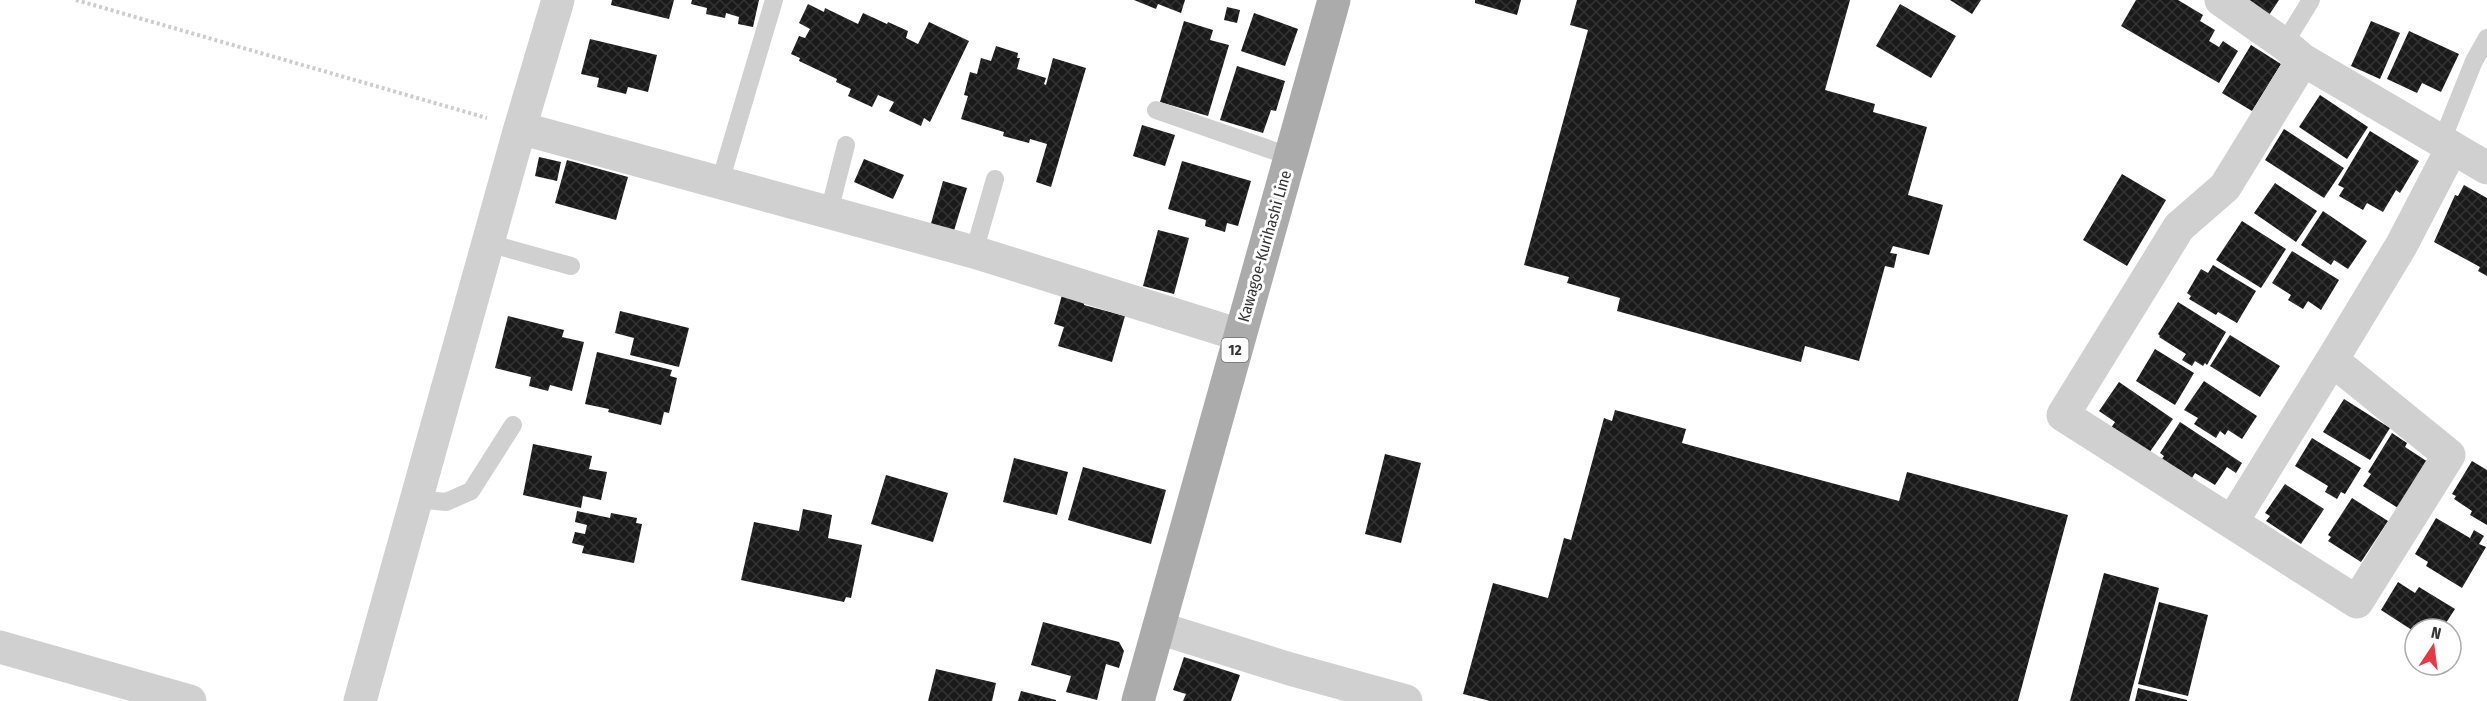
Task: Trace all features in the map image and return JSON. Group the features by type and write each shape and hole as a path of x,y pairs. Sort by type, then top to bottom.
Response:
{"main road":[{"name":"Kawagoe-Kurihashi Line","path":"1138,701 1334,0"}],"street":[{"path":"360,701 558,0"},
{"path":"2222,0 2294,52 2446,146 2487,168"},
{"path":"2294,52 2225,187 2179,227 2063,415 2356,602 2449,456 2332,360"},
{"path":"520,128 974,252 1240,335"},
{"path":"2232,522 2401,246 2446,146"},
{"path":"1159,628 1290,669 1406,701"},
{"path":"0,647 190,701"}],"lane":[{"path":"720,182 774,0"},
{"path":"2294,52 2311,0"},
{"path":"2446,146 2474,60 2487,38"},
{"path":"1156,110 1289,156"},
{"path":"829,212 846,145"},
{"path":"974,252 994,179"},
{"path":"488,243 571,266"},
{"path":"416,499 446,502 471,491 513,425"}],"path":[{"path":"76,0 520,128"}],"building":[{"path":"612,0 674,0 669,19 611,5"},
{"path":"692,0 759,0 753,27 738,24 739,17 726,13 725,18 706,14 707,8 691,4"},
{"path":"1134,0 1185,0 1181,13 1158,4 1156,9"},
{"path":"1475,0 1521,0 1517,15 1475,3"},
{"path":"1577,0 1850,0 1825,90 1875,104 1873,112 1927,127 1908,195 1943,205 1929,255 1893,246 1890,253 1897,254 1894,268 1885,266 1859,361 1805,346 1801,362 1617,311 1620,298 1567,283 1569,277 1524,265 1588,30 1570,25"},
{"path":"1950,0 1981,0 1972,14"},
{"path":"2136,0 2178,0 2203,15 2200,21 2215,30 2209,41 2219,47 2223,41 2238,51 2219,83 2121,26"},
{"path":"2247,0 2279,0 2269,15"},
{"path":"808,4 824,12 825,8 858,24 863,13 887,24 888,22 908,31 906,38 918,44 929,22 969,41 930,122 924,118 921,126 889,111 894,102 878,95 872,107 848,96 851,89 836,82 837,79 799,61 800,58 791,54 799,36 805,38 810,29 799,23"},
{"path":"1900,4 1956,36 1931,78 1876,46"},
{"path":"1227,7 1240,10 1237,23 1224,20"},
{"path":"1254,13 1298,29 1285,66 1241,51"},
{"path":"1184,21 1213,30 1210,40 1229,45 1208,116 1160,102"},
{"path":"2371,21 2400,33 2380,79 2351,66"},
{"path":"2409,31 2459,54 2441,92 2422,83 2417,93 2387,79"},
{"path":"590,39 657,55 648,92 628,87 626,94 597,87 599,78 581,74"},
{"path":"2251,45 2281,64 2252,111 2222,93"},
{"path":"996,46 1018,53 1017,58 1020,58 1017,69 1046,78 1044,84 1046,85 1053,58 1086,68 1051,187 1036,182 1047,144 1030,139 1029,143 1003,136 1004,132 961,119 968,96 964,95 970,72 977,74 981,58 991,61"},
{"path":"1237,66 1285,81 1276,111 1271,110 1263,133 1220,120"},
{"path":"2320,95 2368,127 2347,159 2299,127"},
{"path":"1142,125 1175,135 1165,166 1133,156"},
{"path":"2284,129 2344,168 2324,198 2265,160"},
{"path":"2370,131 2419,161 2400,193 2396,190 2383,212 2367,203 2363,210 2339,196 2344,188 2338,185"},
{"path":"539,157 561,162 557,181 535,176"},
{"path":"864,159 904,175 893,199 854,182"},
{"path":"567,160 628,177 616,220 555,203"},
{"path":"1182,161 1251,181 1238,226 1227,223 1225,232 1205,226 1206,220 1168,209"},
{"path":"2122,174 2166,200 2127,266 2083,240"},
{"path":"943,181 967,188 953,234 930,227"},
{"path":"2275,183 2317,211 2296,242 2254,213"},
{"path":"2464,185 2487,198 2487,276 2478,271 2480,267 2434,242 2455,195 2458,196"},
{"path":"2323,211 2367,241 2348,269 2334,260 2331,265 2301,245"},
{"path":"2242,221 2286,249 2261,288 2216,260"},
{"path":"1158,230 1189,238 1174,294 1143,286"},
{"path":"2292,251 2339,280 2321,310 2308,301 2303,309 2288,300 2291,295 2272,283"},
{"path":"2213,265 2256,291 2237,323 2218,312 2216,315 2189,299 2191,296 2187,293 2201,269 2208,273"},
{"path":"1062,295 1084,302 1084,305 1125,316 1112,362 1058,346 1064,327 1054,324"},
{"path":"2178,302 2226,332 2207,365 2205,363 2203,366 2195,361 2192,366 2182,360 2186,354 2159,337 2158,334"},
{"path":"620,311 689,328 679,367 630,355 634,338 615,333"},
{"path":"508,316 564,330 562,337 584,342 572,391 550,385 548,391 529,386 531,377 495,368"},
{"path":"2230,335 2280,366 2260,397 2210,366"},
{"path":"2155,349 2194,373 2175,405 2136,381"},
{"path":"597,352 672,370 670,376 677,378 669,413 664,412 661,425 585,404"},
{"path":"2204,381 2257,416 2242,439 2228,430 2225,435 2220,431 2216,438 2194,424 2198,418 2184,410"},
{"path":"2119,382 2173,419 2149,453 2111,428 2115,422 2099,411"},
{"path":"2344,399 2390,428 2370,460 2323,432"},
{"path":"1615,410 1686,429 1682,443 1899,501 1907,472 2068,515 2018,701 1490,701 1463,694 1493,583 1548,598 1564,538 1571,540 1604,418 1612,421"},
{"path":"2180,422 2242,463 2236,473 2227,467 2215,485 2195,473 2192,478 2160,462 2164,456 2160,453"},
{"path":"2392,433 2407,443 2405,447 2428,462 2398,508 2363,486 2371,474 2368,472"},
{"path":"2312,438 2361,468 2345,494 2341,492 2337,499 2325,492 2328,486 2295,466"},
{"path":"533,444 592,456 589,469 607,472 601,500 583,496 581,508 523,495"},
{"path":"1385,454 1421,463 1401,543 1365,534"},
{"path":"1014,458 1068,472 1057,515 1003,502"},
{"path":"2472,461 2487,470 2487,525 2470,515 2472,511 2454,499 2456,496 2452,494"},
{"path":"1083,467 1166,490 1151,544 1068,520"},
{"path":"886,475 948,493 933,542 871,524"},
{"path":"2285,484 2324,509 2301,544 2266,521 2270,516 2265,513"},
{"path":"2352,498 2388,521 2361,562 2328,541 2331,537 2328,535"},
{"path":"803,509 832,515 828,538 862,545 851,598 846,597 844,602 741,580 754,522 799,531"},
{"path":"577,511 610,518 611,513 637,518 636,523 642,524 634,563 582,553 584,546 572,543 575,532 585,534 587,525 575,522"},
{"path":"2436,518 2470,538 2474,530 2484,536 2479,544 2486,547 2462,588 2426,566 2428,562 2415,554"},
{"path":"2104,573 2159,588 2129,701 2070,701"},
{"path":"2398,582 2415,593 2419,587 2455,609 2450,617 2403,617 2403,624 2381,610"},
{"path":"2159,602 2208,615 2188,696 2138,684"},
{"path":"1043,622 1119,642 1124,651 1119,668 1106,664 1097,700 1066,692 1071,676 1031,665"},
{"path":"1184,657 1240,675 1231,701 1183,701 1186,694 1173,690"},
{"path":"936,669 996,683 992,701 928,701"},
{"path":"2138,688 2187,700 2187,701 2135,701"},
{"path":"1021,691 1056,700 1056,701 1018,701"}]}
